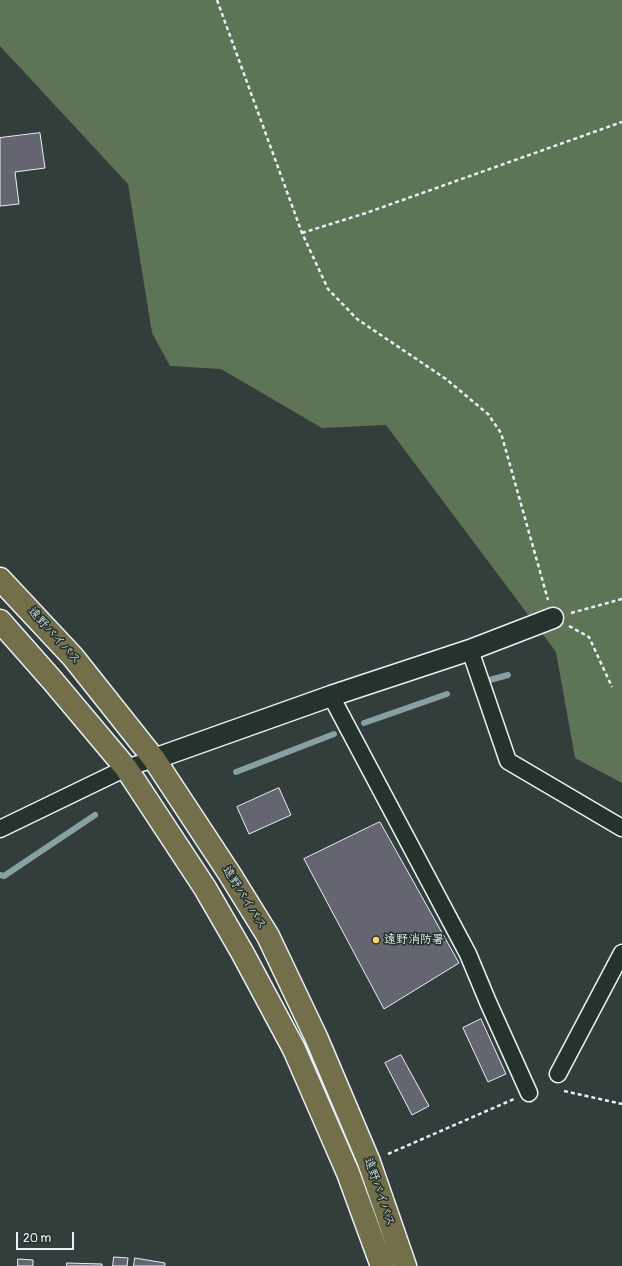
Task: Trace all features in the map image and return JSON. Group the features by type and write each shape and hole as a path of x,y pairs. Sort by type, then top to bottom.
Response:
{"highway":[{"name":"遠野バイパス","path":"0,579 73,657 154,759 229,873 268,936 316,1037 369,1162 405,1266"},
{"name":"遠野バイパス","path":"0,621 126,768 206,888 294,1049 348,1173 382,1266"},
{"path":"266,997 291,986"}],"street":[{"path":"0,828 126,768 331,696 470,650 553,618"},
{"path":"470,650 508,762 622,828"},
{"path":"331,696 468,954 529,1093"},
{"path":"558,1074 622,954"}],"path":[{"path":"217,0 302,233 328,289 357,320 446,379 488,414 501,433 553,618 589,637 612,687"},
{"path":"302,233 373,210 622,122"},
{"path":"553,618 622,599"},
{"path":"562,1091 622,1104"},
{"path":"369,1162 529,1093"}],"green space":[{"path":"0,0 622,0 622,783 575,758 556,652 386,425 322,428 221,369 170,366 152,333 128,184 0,46"}],"building":[{"path":"40,133 45,168 15,172 19,204 0,206 0,138"},
{"path":"279,788 291,815 249,834 237,807"},
{"path":"380,822 459,963 384,1009 304,859"},
{"path":"481,1019 506,1074 488,1082 463,1028"},
{"path":"401,1055 429,1106 412,1115 385,1063"},
{"path":"114,1257 128,1258 127,1266 113,1266"},
{"path":"135,1258 165,1263 165,1266 134,1266"},
{"path":"18,1259 33,1260 33,1266 18,1266"},
{"path":"67,1263 102,1264 102,1266 67,1266"}],"waterway":[{"path":"486,681 508,675"},
{"path":"364,723 447,694"},
{"path":"236,772 334,734"},
{"path":"0,875 4,876 95,815"}],"place":[{"name":"遠野消防署","path":"376,940"}]}
